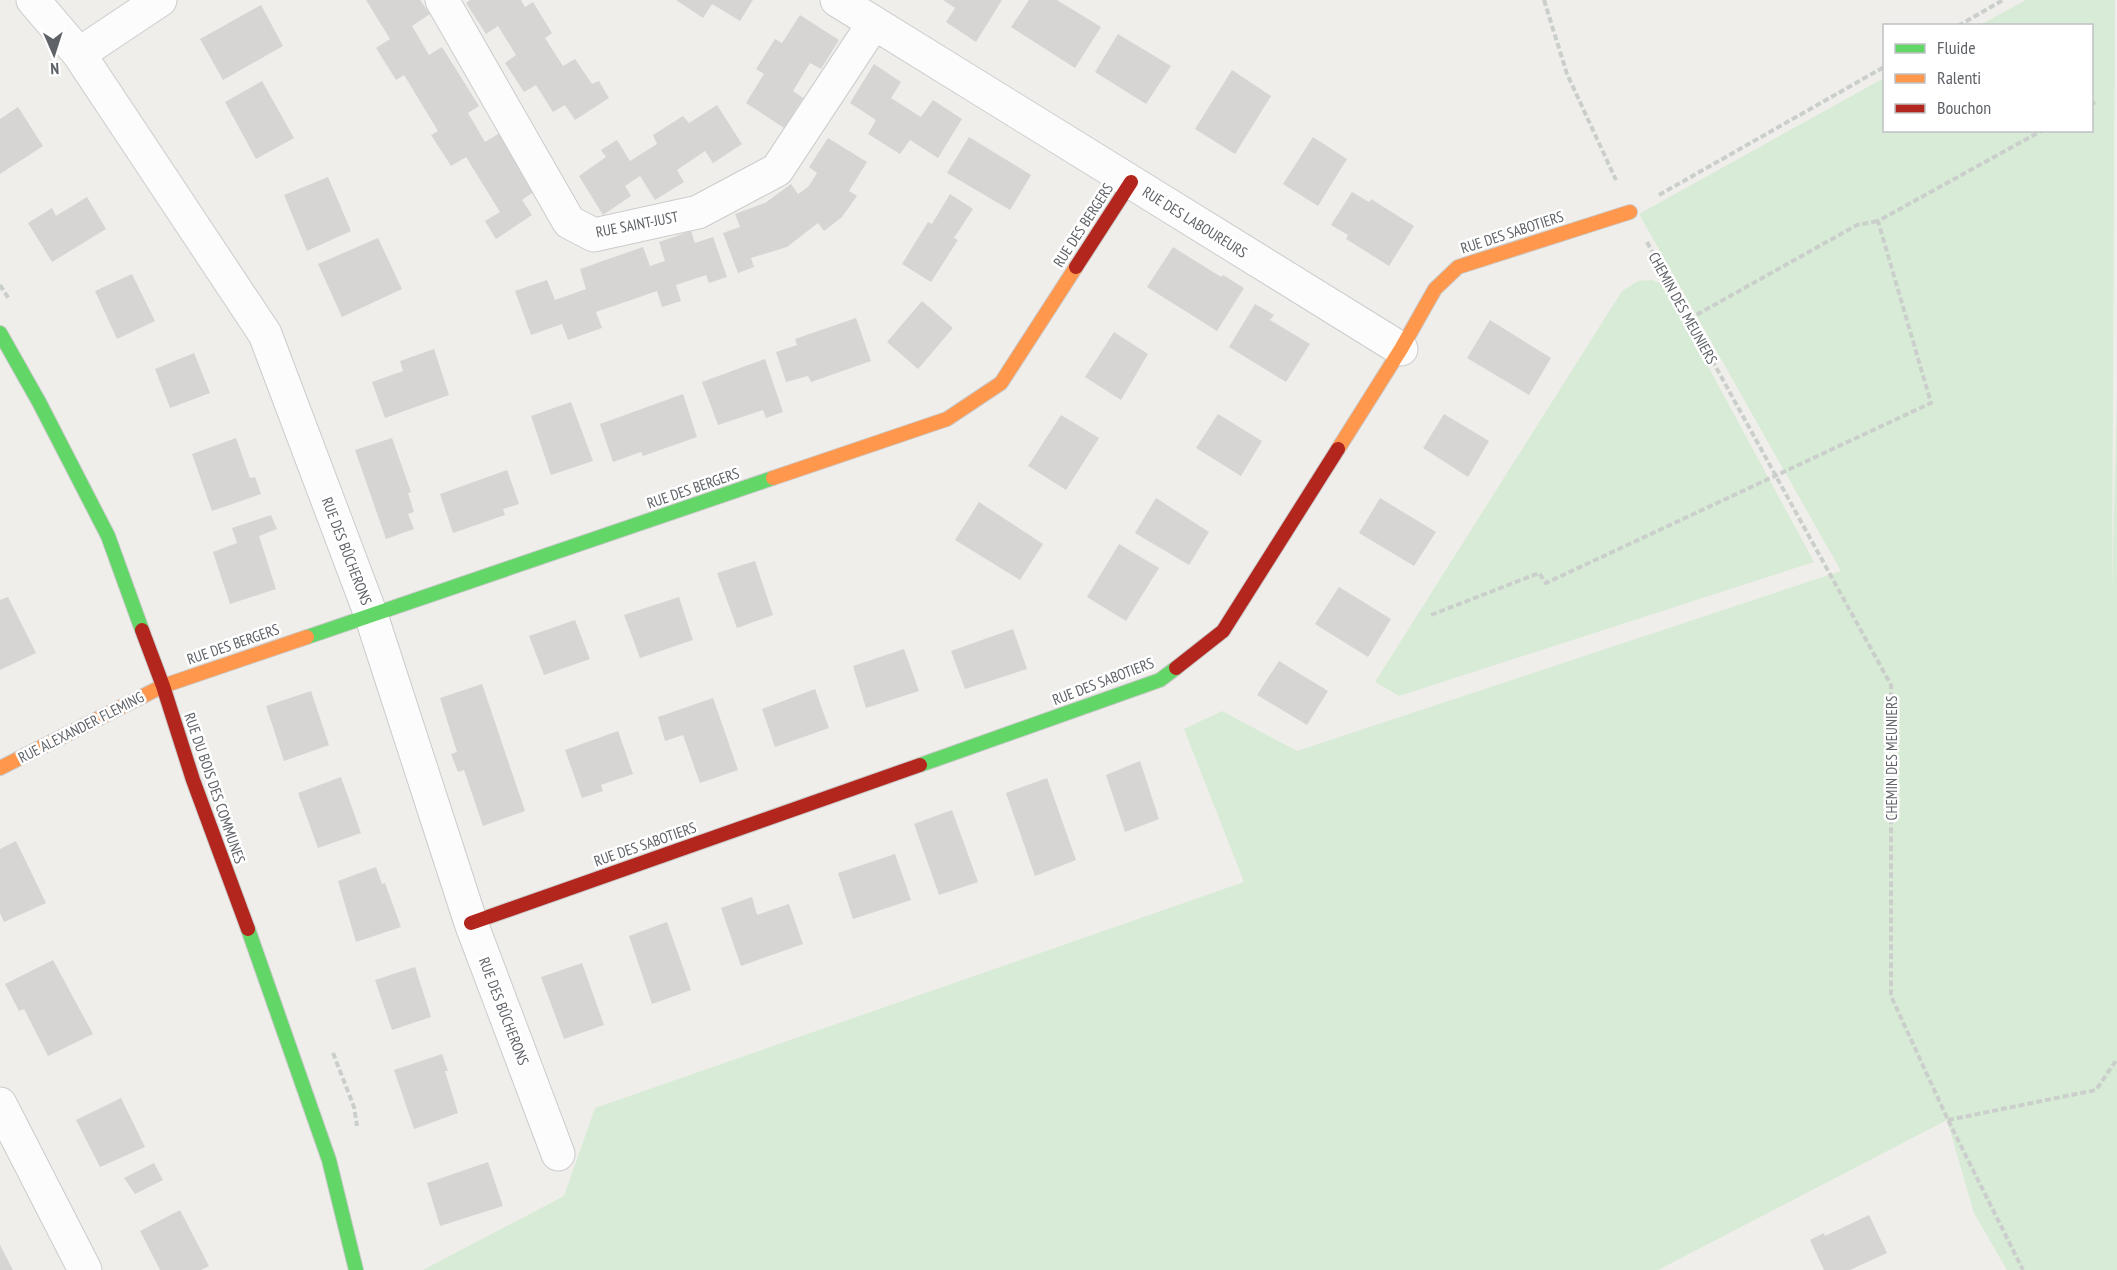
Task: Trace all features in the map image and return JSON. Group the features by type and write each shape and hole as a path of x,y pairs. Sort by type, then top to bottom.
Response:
{"street":[{"name":"RUE DES BÛCHERONS","path":"33,0 79,54 265,334 371,615 471,923 558,1154"},
{"path":"79,54 160,0"},
{"name":"RUE SAINT-JUST","path":"442,0 569,222 594,235 698,212 777,170 874,23"},
{"name":"RUE DES LABOUREURS","path":"837,0 1401,349"},
{"name":"RUE DES BERGERS","path":"163,686 947,418 1001,383 1131,182"},
{"name":"RUE DES SABOTIERS","path":"471,923 1160,680 1223,631 1401,349 1435,289 1458,267 1630,212"},
{"name":"RUE DU BOIS DES COMMUNES","path":"0,333 39,402 108,536 329,1160 356,1270"},
{"name":"RUE ALEXANDER FLEMING","path":"0,768 163,686"},
{"path":"0,1104 85,1270"}],"path":[{"name":"CHEMIN DES MEUNIERS","path":"1544,0 1567,74 1630,212 1891,685 1891,996 1948,1120 2023,1270"},
{"path":"1962,24 2004,0"},
{"path":"1630,212 1883,69"},
{"path":"1689,319 1857,225 1878,221 2039,132"},
{"path":"1431,615 1539,573 1546,584 1931,403 1878,221"},
{"path":"1948,1120 2096,1090 2117,1059"}],"green space":[{"path":"2026,0 2115,0 2112,591 2117,393 2117,1270 2007,1270 1974,1213 1947,1120 1658,1270 423,1270 564,1196 595,1108 1244,882 1184,729 1222,711 1297,751 1841,571 1639,214 1883,79 1883,132 2093,132 2093,24 1982,24"},
{"path":"1652,280 1664,285 1814,562 1399,696 1375,682 1622,291 1638,281"}],"building":[{"path":"366,0 420,0 430,14 412,26 429,55 442,47 479,106 468,113 485,142 503,131 539,188 522,200 532,215 496,239 485,221 500,212 466,157 451,166 431,135 438,131 404,75 396,80 376,48 390,39"},
{"path":"470,0 521,0 525,7 533,2 552,33 545,38 563,66 575,59 592,84 599,81 609,98 575,120 565,105 553,112 536,85 524,92 505,63 516,55 498,26 486,34 466,3"},
{"path":"676,0 753,0 740,21 712,4 703,18"},
{"path":"943,0 1002,0 976,42 946,22 955,8"},
{"path":"1029,0 1057,0 1101,27 1075,68 1011,27"},
{"path":"261,5 283,46 223,80 200,39"},
{"path":"800,15 839,40 821,69 810,63 793,91 803,98 784,128 746,103 764,74 756,69 775,39 782,43"},
{"path":"1118,34 1171,66 1146,104 1095,72"},
{"path":"874,64 901,82 891,98 921,117 933,100 962,119 938,158 910,140 900,154 868,134 876,120 850,103"},
{"path":"1232,70 1271,96 1235,154 1195,129"},
{"path":"262,81 294,138 256,159 225,102"},
{"path":"717,105 742,144 713,163 705,151 677,170 684,182 655,200 640,176 625,186 631,196 603,215 579,176 606,157 601,150 617,140 630,161 657,144 653,135 683,116 689,123"},
{"path":"18,107 43,146 0,174 0,119"},
{"path":"969,137 1031,175 1010,210 947,173"},
{"path":"1313,137 1347,159 1318,206 1283,184"},
{"path":"828,138 867,162 849,191 857,196 842,217 824,231 818,223 787,247 751,258 754,267 738,273 723,233 740,227 735,214 765,203 791,184 798,194 808,187 817,173 809,167"},
{"path":"328,177 351,231 307,251 284,195"},
{"path":"1352,192 1369,202 1371,199 1414,226 1389,266 1346,239 1348,235 1331,225"},
{"path":"950,194 973,209 954,238 958,240 931,282 902,264 928,222 932,224"},
{"path":"87,197 106,229 52,262 28,223 52,208 56,216"},
{"path":"691,231 695,243 713,237 727,277 709,283 706,275 676,285 681,301 662,307 657,291 596,312 602,328 568,340 562,324 531,335 515,291 547,280 555,300 586,289 580,269 643,247 650,266 665,261 659,242"},
{"path":"378,238 402,289 342,317 318,264"},
{"path":"1173,247 1221,277 1223,275 1244,288 1217,331 1147,287"},
{"path":"132,274 155,321 117,339 95,291"},
{"path":"922,301 953,328 918,369 887,342"},
{"path":"1255,304 1274,315 1270,320 1310,344 1286,382 1229,347"},
{"path":"856,318 871,361 811,382 808,376 786,382 776,352 797,345 795,339"},
{"path":"1490,320 1551,358 1529,395 1467,358"},
{"path":"1114,332 1148,354 1121,400 1085,377"},
{"path":"434,349 449,395 385,418 372,382 403,371 400,361"},
{"path":"194,353 210,393 170,408 155,369"},
{"path":"765,359 783,412 766,418 763,410 718,425 702,382"},
{"path":"683,394 697,437 643,456 641,452 613,462 600,424"},
{"path":"571,402 593,461 551,475 531,416"},
{"path":"1218,414 1262,441 1241,476 1196,448"},
{"path":"1444,414 1489,441 1468,477 1423,448"},
{"path":"1061,415 1099,438 1066,490 1028,466"},
{"path":"236,438 250,478 255,477 261,494 212,511 192,454"},
{"path":"392,438 411,492 408,493 414,512 408,514 414,529 386,539 355,450"},
{"path":"507,470 519,504 503,509 505,515 453,533 440,494"},
{"path":"1156,498 1209,532 1189,565 1135,533"},
{"path":"1380,498 1436,532 1414,566 1359,533"},
{"path":"979,502 1043,544 1020,580 955,540"},
{"path":"271,515 277,529 259,536 276,589 230,604 213,552 237,543 232,528"},
{"path":"1119,544 1159,568 1126,621 1087,597"},
{"path":"755,561 773,615 737,628 717,573"},
{"path":"1339,587 1391,619 1368,657 1315,624"},
{"path":"8,597 36,653 0,670 0,600"},
{"path":"679,597 693,640 640,658 624,615"},
{"path":"575,620 590,659 544,675 529,636"},
{"path":"1013,629 1027,669 965,689 951,651"},
{"path":"904,649 919,691 866,708 853,666"},
{"path":"1279,661 1328,691 1307,725 1257,695"},
{"path":"482,684 525,811 483,826 464,770 458,772 451,754 457,752 440,698"},
{"path":"815,689 829,728 775,747 762,709"},
{"path":"311,691 329,745 284,761 266,706"},
{"path":"713,698 738,770 700,783 683,735 665,741 658,717"},
{"path":"618,731 633,774 601,785 603,791 582,798 565,750"},
{"path":"1140,761 1159,819 1125,832 1106,775"},
{"path":"341,777 361,833 318,848 298,793"},
{"path":"1047,778 1076,860 1035,876 1006,793"},
{"path":"952,810 978,882 939,895 914,824"},
{"path":"16,841 46,903 4,922 0,913 0,849"},
{"path":"895,854 911,900 853,919 838,873"},
{"path":"376,867 382,884 385,883 401,927 356,942 338,881"},
{"path":"752,897 757,915 789,904 803,944 741,966 721,908"},
{"path":"667,922 691,990 652,1004 629,936"},
{"path":"53,960 93,1034 48,1056 24,1009 19,1011 5,984"},
{"path":"582,963 604,1025 564,1039 541,977"},
{"path":"415,967 431,1017 392,1030 375,980"},
{"path":"442,1054 458,1113 414,1129 394,1070"},
{"path":"121,1098 145,1147 100,1167 76,1120"},
{"path":"488,1162 503,1206 440,1226 427,1183"},
{"path":"154,1163 163,1180 135,1194 124,1178"},
{"path":"180,1210 209,1266 201,1270 160,1270 140,1231"},
{"path":"1869,1215 1887,1253 1850,1270 1824,1270 1810,1240 1824,1233 1825,1236"},
{"path":"0,1245 13,1270 0,1270"}],"traffic: fast":[{"path":"0,333 39,402 108,536 142,630"},
{"path":"307,637 773,478"},
{"path":"920,765 1160,680 1176,668"},
{"path":"248,929 329,1160 356,1270"}],"traffic: slow":[{"path":"1338,449 1401,349 1435,289 1458,267 1630,212"},
{"path":"773,478 947,419 1001,383 1076,267"},
{"path":"0,768 163,686 307,637"}],"traffic: jam":[{"path":"1076,267 1131,182"},
{"path":"1176,668 1223,631 1338,449"},
{"path":"142,630 163,686 193,780 248,929"},
{"path":"471,923 920,765"}]}
